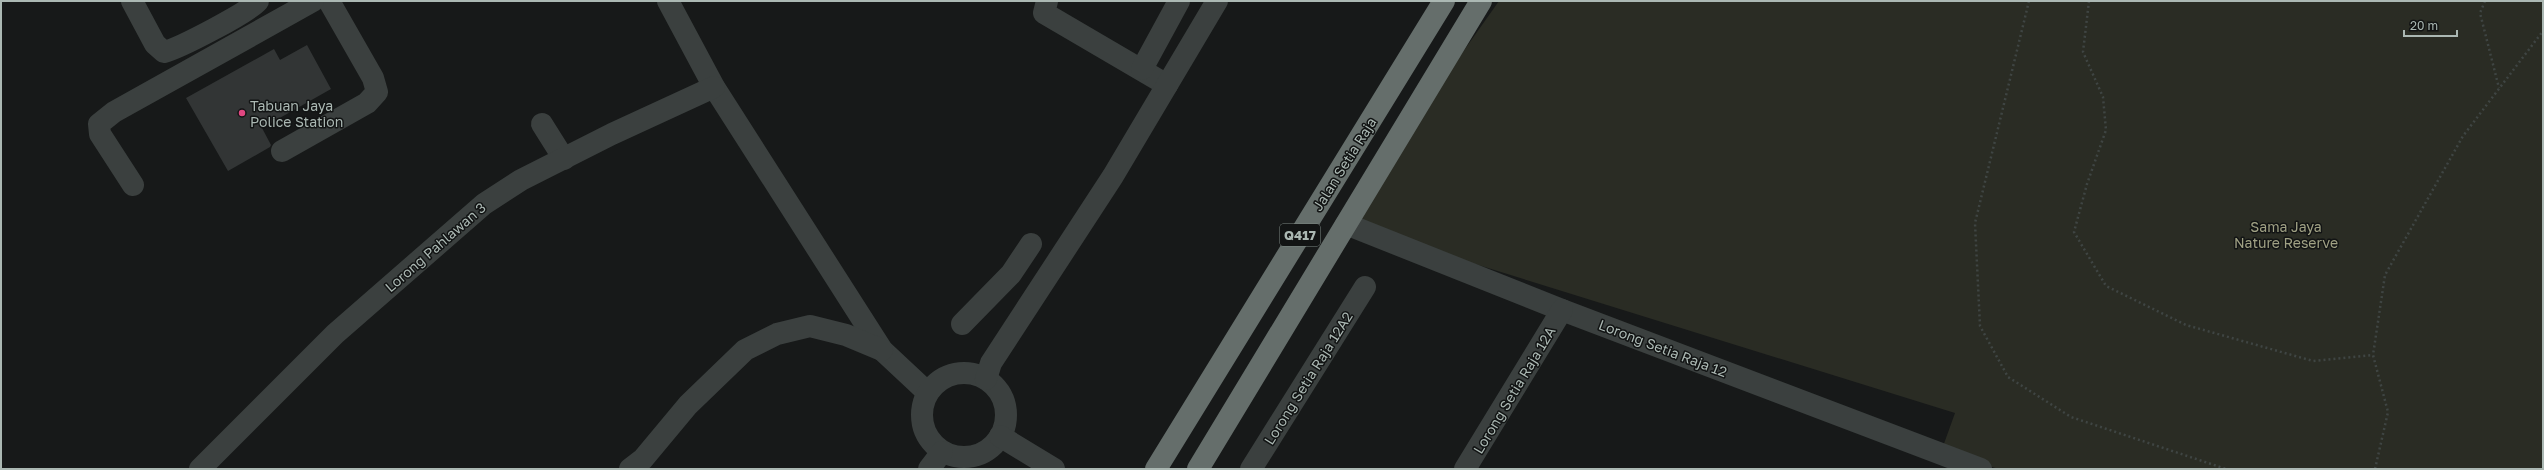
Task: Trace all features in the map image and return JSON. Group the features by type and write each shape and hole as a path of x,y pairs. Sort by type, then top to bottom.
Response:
{"highway":[{"name":"Jalan Setia Raja","path":"1156,469 1444,1"},
{"name":"Q417","path":"1198,469 1482,1"}],"street":[{"path":"132,1 155,44 164,52 175,49 213,29 258,1"},
{"path":"133,185 100,134 99,124 114,112 313,1"},
{"path":"282,151 368,103 377,92 372,78 329,1"},
{"path":"668,1 714,87 882,350 928,392"},
{"path":"1047,1 1044,6 1044,13 1167,85"},
{"path":"1142,69 1179,1"},
{"path":"986,379 990,363 1113,176 1217,1"},
{"path":"213,29 225,50"},
{"name":"Lorong Pahlawan 3","path":"200,469 334,334 484,204 521,180 714,87"},
{"path":"542,124 564,159"},
{"name":"Lorong Setia Raja 12","path":"1346,224 1562,310 1982,469"},
{"path":"962,324 1011,274 1031,244"},
{"path":"1011,274 1037,292"},
{"name":"Lorong Setia Raja 12A2","path":"1251,469 1365,287"},
{"name":"Lorong Setia Raja 12A","path":"1465,469 1562,310"},
{"path":"630,469 643,459 688,405 745,350 777,334 810,326 846,334 882,350"},
{"path":"965,372 986,379 1001,395 1006,415 1000,436 981,462 942,452 926,436 921,414 928,392 944,378 965,372"},
{"path":"1000,436 1054,469"},
{"path":"929,469 942,452"}],"path":[{"path":"2029,1 1975,223 1980,326 2008,377 2070,417 2226,469"},
{"path":"2089,1 2083,52 2103,97 2106,130 2087,184 2074,232 2106,286 2186,324 2313,361 2373,355"},
{"path":"2485,1 2480,13 2499,89"},
{"path":"2375,469 2388,412 2373,355 2385,275 2463,136 2543,31"}],"green space":[{"name":"Sama Jaya Nature Reserve","path":"1499,1 2543,1 2543,469 1999,469 1941,452 1955,413 1346,224 1385,162"}],"building":[{"name":"Tabuan Jaya Police Station","path":"307,45 331,89 262,128 271,145 270,147 228,171 186,98 274,49 280,60"}],"place":[{"name":"Tabuan Jaya Police Station","path":"242,113"}]}
